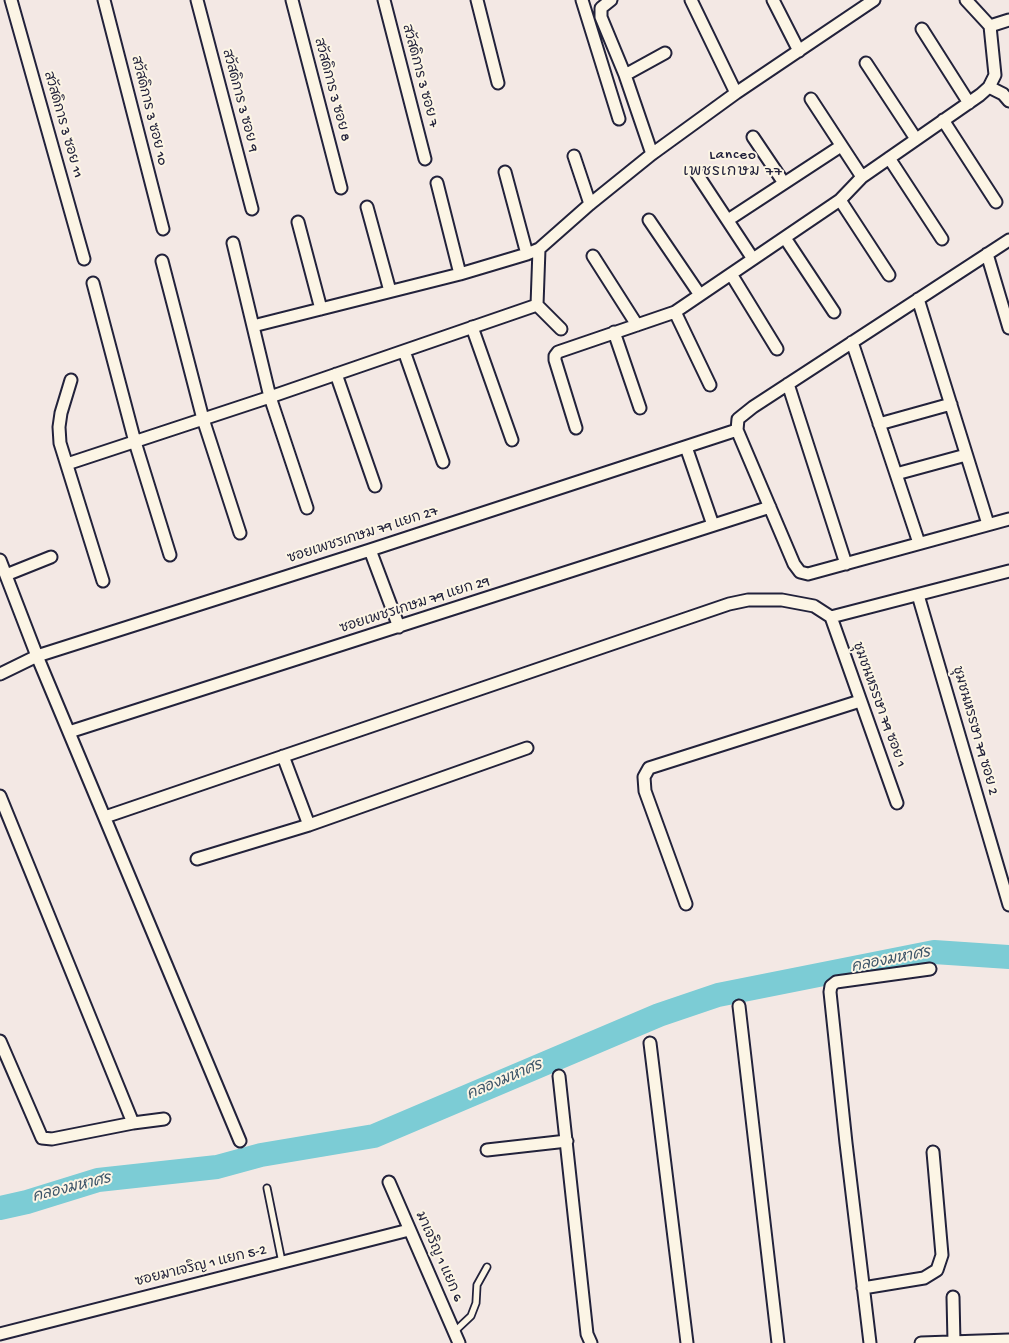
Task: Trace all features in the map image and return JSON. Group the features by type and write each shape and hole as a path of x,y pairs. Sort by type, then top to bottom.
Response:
{"street":[{"name":"สวัสดิการ 3 ซอย 11","path":"11,0 84,258"},
{"name":"สวัสดิการ 3 ซอย 10","path":"104,0 163,230"},
{"name":"สวัสดิการ 3 ซอย 9","path":"197,0 252,210"},
{"name":"สวัสดิการ 3 ซอย 8","path":"292,0 341,188"},
{"name":"สวัสดิการ 3 ซอย 7","path":"384,0 426,159"},
{"path":"477,0 498,84"},
{"path":"582,0 620,119"},
{"path":"610,0 601,8 601,17 625,75 652,154"},
{"path":"691,0 736,93"},
{"path":"773,0 799,51"},
{"path":"253,326 460,274 539,249 590,204 652,154 736,93 799,51 856,5 874,0"},
{"path":"576,428 554,360 558,352 676,312 840,200 862,177 990,87 995,75 990,26 966,0"},
{"path":"990,26 1009,20"},
{"path":"922,29 969,103"},
{"path":"625,75 665,53"},
{"path":"866,63 916,139"},
{"path":"990,87 1009,100"},
{"path":"811,100 862,177"},
{"path":"943,120 996,202"},
{"path":"753,137 784,183"},
{"path":"728,220 841,146"},
{"path":"574,156 590,204"},
{"path":"889,158 942,240"},
{"path":"506,172 527,254"},
{"path":"697,174 753,259"},
{"path":"437,183 460,274"},
{"path":"840,200 889,276"},
{"path":"367,207 390,291"},
{"path":"649,220 700,295"},
{"path":"298,222 321,309"},
{"path":"785,238 834,312"},
{"path":"1009,240 753,407 738,419 737,430 794,564 800,572 808,574 1009,519"},
{"path":"233,243 270,397 307,508"},
{"path":"539,249 537,305 561,329"},
{"path":"987,254 1009,328"},
{"path":"593,256 637,324"},
{"path":"162,261 203,419 240,533"},
{"path":"731,274 778,349"},
{"path":"93,283 135,442 170,555"},
{"path":"918,299 988,524"},
{"path":"67,464 270,397 537,305"},
{"path":"676,312 710,385"},
{"path":"472,327 512,440"},
{"path":"614,332 640,408"},
{"path":"852,342 919,543"},
{"path":"404,350 443,462"},
{"path":"336,374 375,486"},
{"path":"71,380 61,413 59,427 60,443 103,581"},
{"path":"788,384 846,564"},
{"path":"880,424 951,404"},
{"name":"ซอยเพชรเกษม 79 แยก 27","path":"0,674 37,656 737,430"},
{"path":"686,447 713,525"},
{"path":"896,474 966,454"},
{"name":"ซอยเพชรเกษม 79 แยก 29","path":"69,732 770,507"},
{"path":"370,550 399,626"},
{"path":"6,575 51,557"},
{"path":"0,560 37,656 240,1141"},
{"path":"105,817 728,604 748,600 782,600 814,606 831,617 1009,572"},
{"name":"ชุมชนหรรษา 79 ซอย 2","path":"918,595 1009,904"},
{"name":"ชุมชนหรรษา 79 ซอย 1","path":"831,617 897,803"},
{"path":"686,904 645,791 644,777 649,768 860,701"},
{"path":"197,859 309,825 527,748"},
{"path":"283,756 309,825"},
{"path":"0,796 133,1123"},
{"path":"870,1343 830,992 831,986 836,982 930,969"},
{"path":"738,1006 778,1343"},
{"path":"0,1042 42,1138 52,1139 133,1123 164,1119"},
{"path":"650,1043 687,1343"},
{"path":"559,1076 587,1334 591,1343"},
{"path":"487,1150 567,1141"},
{"path":"864,1288 924,1278 937,1270 942,1256 933,1152"},
{"name":"มาเจริญ 1 แยก 6","path":"390,1182 457,1338"},
{"name":"ซอยมาเจริญ 1 แยก 5-2","path":"0,1334 409,1230"},
{"path":"953,1296 954,1342"},
{"path":"921,1343 1009,1340"}],"lane":[{"path":"267,1188 282,1262"},
{"path":"457,1338 471,1316 476,1303 478,1285 487,1267"}],"waterway":[{"name":"คลองมหาศร","path":"0,1208 27,1202 98,1180 217,1167 261,1155 374,1136 659,1015 718,995 934,952 1009,957"}],"district":[{"name":"Lanceo เพชรเกษม 77","path":"733,164"}]}
